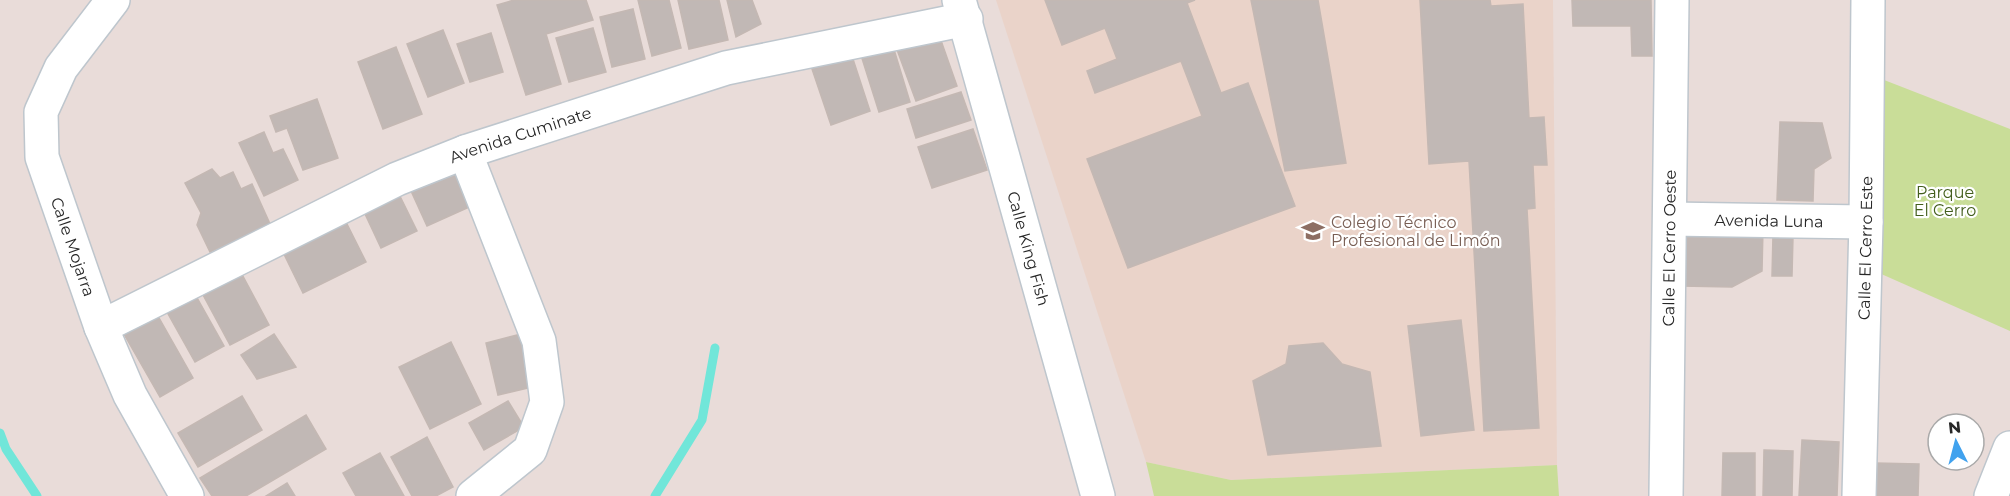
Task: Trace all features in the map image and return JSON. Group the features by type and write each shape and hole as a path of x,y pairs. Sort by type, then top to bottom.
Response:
{"street":[{"name":"Calle Mojarra","path":"113,0 61,68 41,112 42,158 101,327 130,395 187,496"},
{"name":"Calle El Cerro Oeste","path":"1666,496 1672,0"},
{"name":"Calle El Cerro Este","path":"1859,496 1866,222 1868,0"},
{"name":"Avenida Cuminate","path":"101,327 397,179 465,152 726,68 962,9"},
{"name":"Calle King Fish","path":"962,9 1098,496"},
{"path":"465,152 539,341 547,402 530,450 473,496"},
{"name":"Avenida Luna","path":"1670,219 1866,222"},
{"path":"1991,496 2010,448"}],"shaded area":[{"name":"Colegio Técnico Profesional de Limón","path":"996,0 1553,0 1557,465 1231,480 1146,462"}],"green space":[{"name":"Parque El Cerro","path":"1879,78 2010,129 2010,331 1879,273"},
{"path":"1146,462 1231,480 1557,465 1559,496 1154,496"}],"building":[{"path":"514,0 586,0 593,20 546,34 561,84 526,95 497,5"},
{"path":"638,0 669,0 681,48 652,56"},
{"path":"678,0 719,0 728,40 689,49"},
{"path":"727,0 752,0 761,24 736,37"},
{"path":"1045,0 1195,0 1187,3 1221,93 1248,83 1295,206 1128,268 1087,159 1202,116 1181,61 1095,93 1087,71 1117,59 1105,28 1062,45"},
{"path":"1251,0 1318,0 1346,163 1285,171"},
{"path":"1420,0 1490,0 1491,6 1523,4 1529,118 1544,117 1547,165 1533,165 1535,208 1527,209 1539,428 1484,431 1469,161 1429,164"},
{"path":"1572,0 1651,0 1652,56 1632,56 1631,26 1573,26"},
{"path":"633,9 645,59 612,67 600,17"},
{"path":"593,28 606,72 569,82 556,38"},
{"path":"443,30 464,83 428,97 407,44"},
{"path":"938,32 957,86 916,101 896,47"},
{"path":"491,33 503,72 470,82 457,44"},
{"path":"892,43 910,102 879,112 860,52"},
{"path":"396,47 422,114 383,129 358,62"},
{"path":"850,50 870,111 831,125 810,63"},
{"path":"961,92 971,120 916,138 907,109"},
{"path":"317,99 338,158 303,170 287,128 276,132 270,116"},
{"path":"1780,122 1822,123 1831,158 1814,169 1813,201 1777,200"},
{"path":"973,129 987,170 932,188 918,147"},
{"path":"264,132 273,153 283,149 298,180 264,196 239,143"},
{"path":"453,160 474,205 427,226 407,182"},
{"path":"212,169 220,178 233,172 241,189 252,184 270,224 210,252 197,225 201,213 185,183"},
{"path":"394,184 417,231 381,248 359,201"},
{"path":"342,214 366,262 303,293 280,246"},
{"path":"1682,228 1763,229 1762,271 1732,287 1681,286"},
{"path":"1773,235 1793,236 1792,276 1772,276"},
{"path":"237,265 269,325 230,345 202,293"},
{"path":"191,287 224,346 195,362 162,303"},
{"path":"154,309 193,378 160,397 120,327"},
{"path":"1461,320 1474,430 1421,436 1408,326"},
{"path":"529,332 541,385 498,395 486,343"},
{"path":"274,334 296,367 257,379 241,355"},
{"path":"451,342 481,404 430,429 399,367"},
{"path":"1323,343 1342,364 1370,372 1381,446 1268,455 1253,381 1286,364 1289,346"},
{"path":"242,396 262,430 198,467 178,433"},
{"path":"508,401 524,427 484,450 469,423"},
{"path":"306,415 326,449 246,496 212,496 200,478"},
{"path":"427,437 453,487 436,496 412,496 391,457"},
{"path":"1802,440 1839,442 1837,496 1799,496"},
{"path":"1764,450 1793,451 1792,496 1763,496"},
{"path":"380,453 404,496 356,496 343,473"},
{"path":"1723,453 1755,453 1755,496 1722,496"},
{"path":"1875,463 1919,464 1918,496 1875,496"},
{"path":"287,483 295,496 266,496"}],"waterway":[{"path":"655,496 702,420 715,348"},
{"path":"0,433 6,449 37,496"}],"place":[{"name":"Colegio Técnico Profesional de Limón","path":"1313,231"}]}
